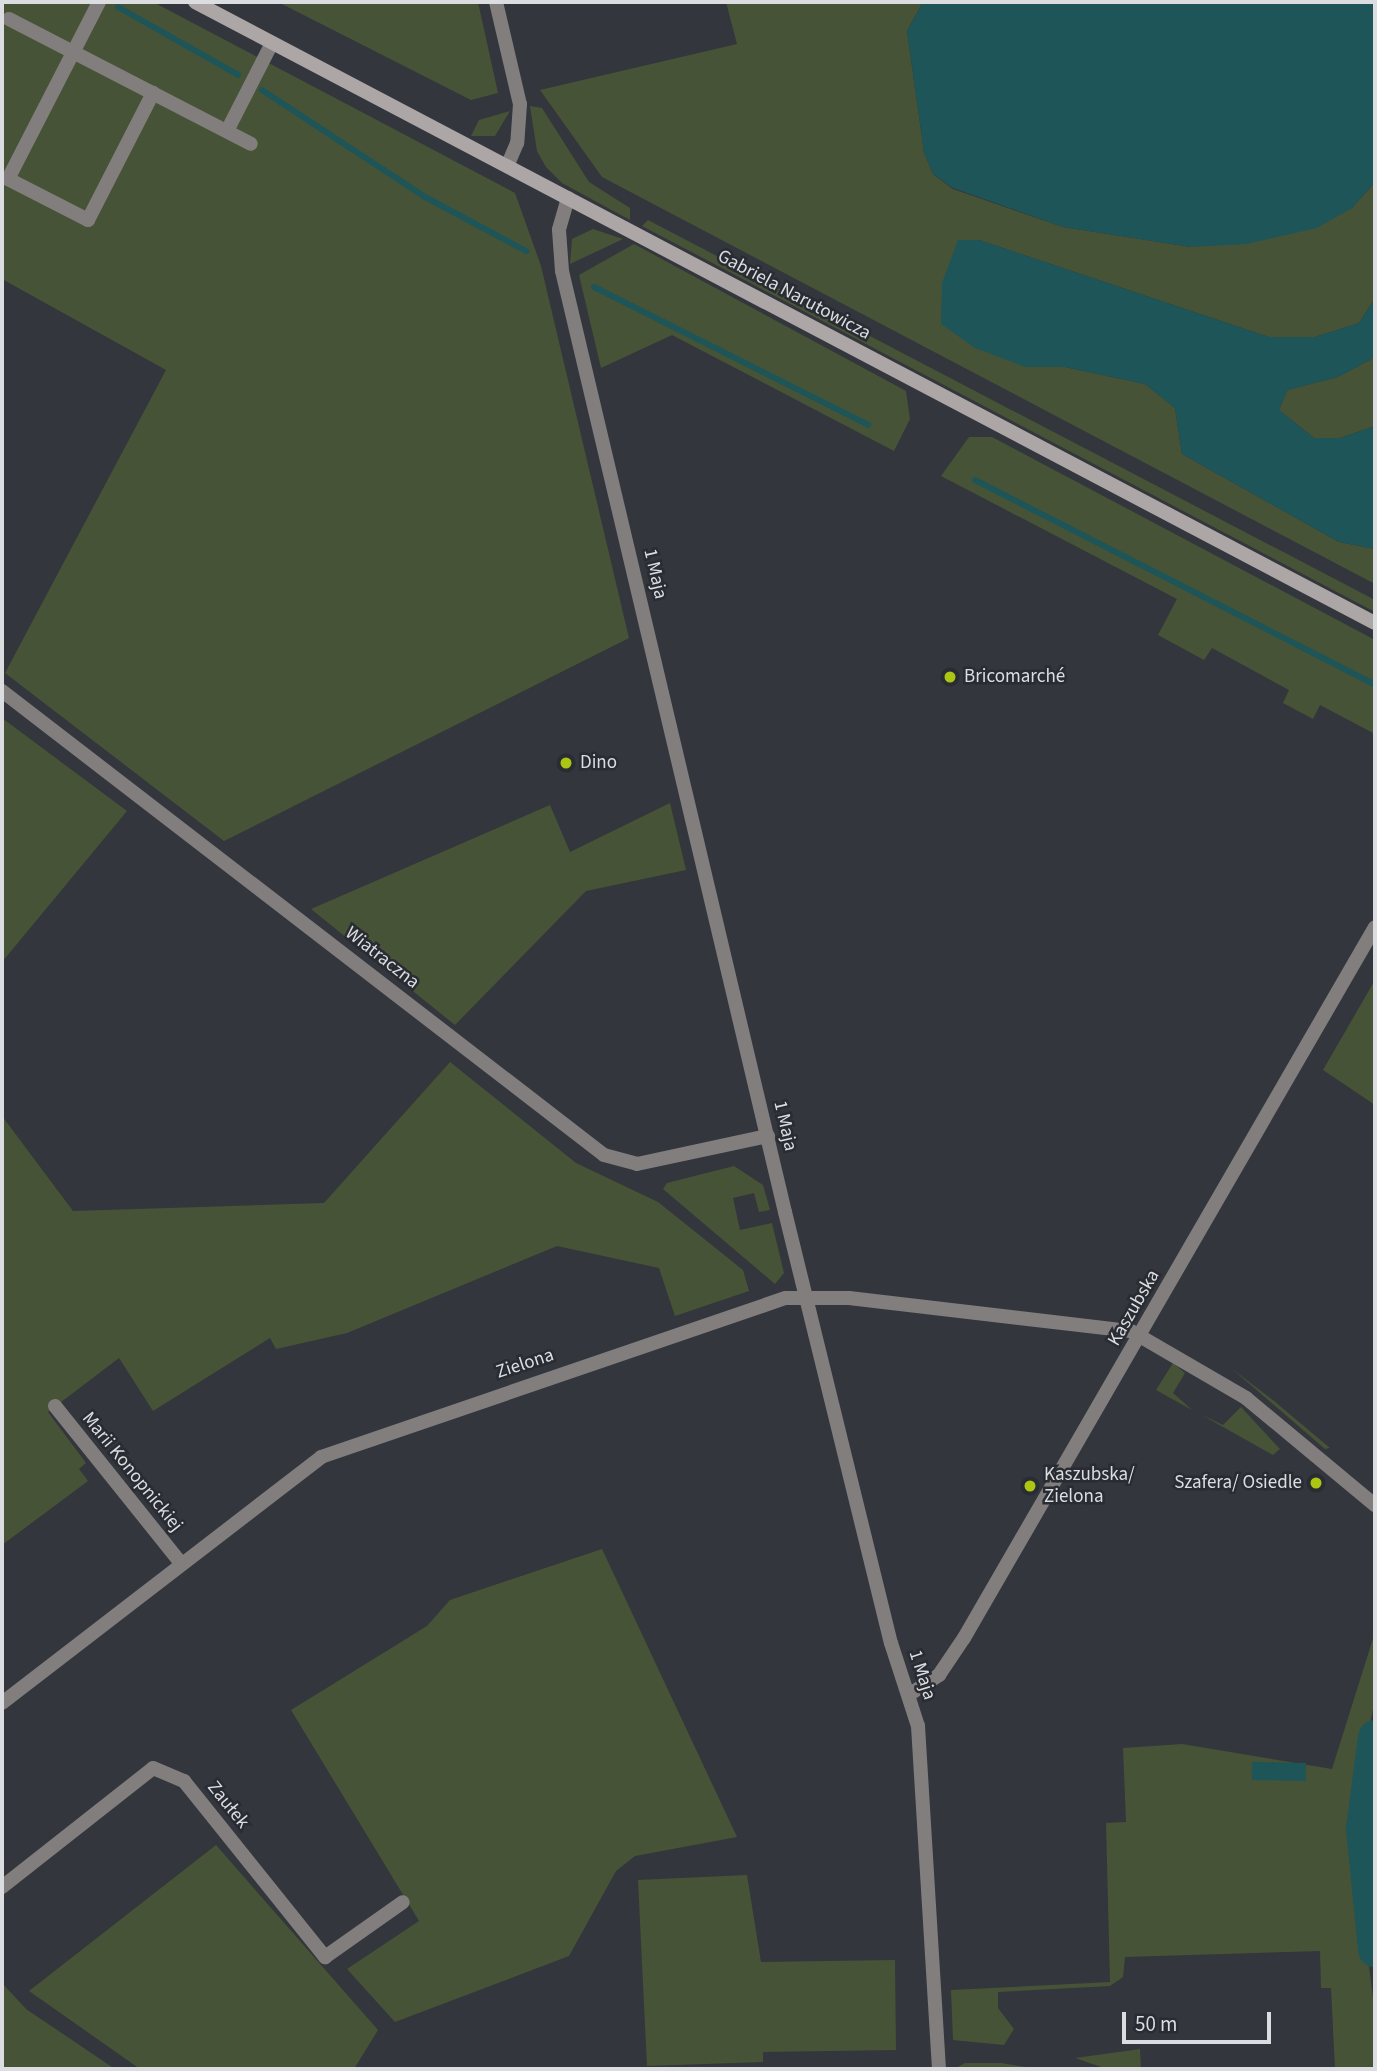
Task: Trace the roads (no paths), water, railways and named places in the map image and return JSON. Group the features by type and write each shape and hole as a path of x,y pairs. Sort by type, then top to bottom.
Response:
{"main road":[{"name":"Gabriela Narutowicza","path":"195,2 1375,623"}],"street":[{"path":"99,2 8,178 88,220 153,93"},
{"path":"496,2 520,104 517,143 507,166"},
{"path":"9,19 251,144"},
{"path":"227,131 272,43"},
{"name":"1 Maja","path":"568,198 558,248 562,271 768,1136 921,1745 939,2069"},
{"name":"Wiatraczna","path":"2,691 604,1155 637,1164 768,1136"},
{"name":"Kaszubska","path":"910,1695 939,1675 964,1638 1375,927"},
{"name":"Zielona","path":"2,1703 292,1475 349,1444 770,1302 807,1296 1141,1335"},
{"path":"1141,1335 1246,1398 1375,1506"},
{"name":"Marii Konopnickiej","path":"55,1406 180,1562"},
{"name":"Zaułek","path":"2,1887 153,1768 184,1781 325,1957 403,1902"}],"water":[{"path":"923,2 1375,2 1375,182 1352,208 1317,228 1246,244 1191,247 1063,227 953,188 933,174 924,152 907,31"},
{"path":"958,240 979,240 1269,337 1315,337 1359,323 1375,298 1375,357 1338,377 1287,390 1279,410 1314,438 1340,438 1375,426 1375,549 1339,542 1182,454 1175,408 1145,384 1065,367 1025,367 975,348 941,324 942,283"},
{"path":"1252,1762 1306,1763 1306,1781 1252,1780"}],"waterway":[{"path":"118,7 238,75"},
{"path":"262,90 425,197 526,251"},
{"path":"594,287 868,425"},
{"path":"975,480 1375,685"},
{"path":"1375,1737 1363,1828 1375,1949"}],"place":[{"name":"Bricomarché","path":"950,677"},
{"name":"Dino","path":"566,763"},
{"name":"Szafera/ Osiedle","path":"1316,1483"},
{"name":"Kaszubska/ Zielona","path":"1030,1486"}]}
